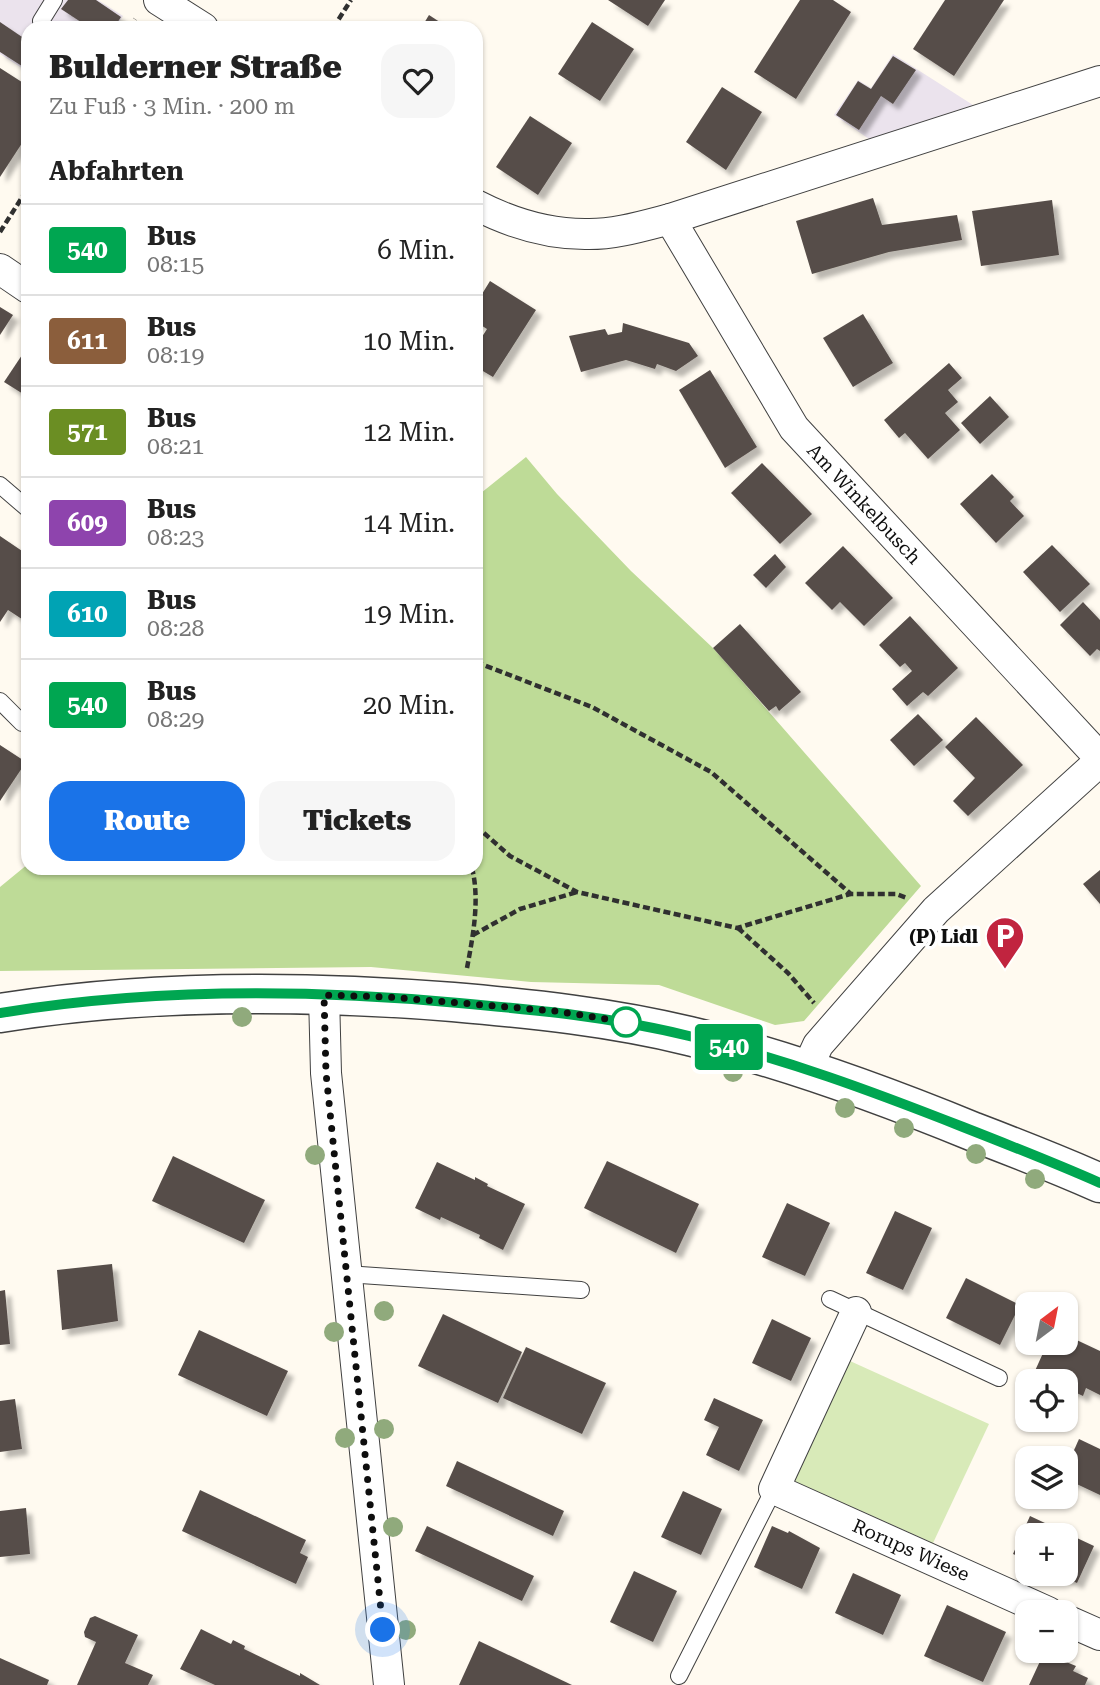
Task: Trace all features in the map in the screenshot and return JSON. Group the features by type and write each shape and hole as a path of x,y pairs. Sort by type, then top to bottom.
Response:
{"street":[{"path":"159,0 192,21"},
{"path":"483,208 510,221 544,229 586,234 631,229 670,219 1100,81"},
{"name":"Am Winkelbusch","path":"670,219 794,428 1100,759 936,910 818,1045 807,1069"},
{"path":"0,269 21,283"},
{"path":"0,1013 133,998 240,993 388,997 555,1011 690,1036 807,1069 915,1108 1100,1183"},
{"path":"324,995 326,1073 389,1685"},
{"path":"774,1489 843,1305"},
{"name":"Rorups Wiese","path":"774,1489 1021,1600"},
{"path":"1078,1625 1100,1635"}],"lane":[{"path":"41,21 54,0"},
{"path":"0,485 21,503"},
{"path":"0,701 21,722"},
{"path":"346,1274 581,1290"},
{"path":"843,1305 999,1378"},
{"path":"679,1676 774,1489"}],"path":[{"path":"338,21 351,0"},
{"path":"0,232 21,199"},
{"path":"483,665 592,707 711,772 851,894"},
{"path":"483,832 510,856 577,892 737,928 788,973 835,1027"},
{"path":"464,978 473,935 473,875"},
{"path":"473,935 520,909 577,892"},
{"path":"737,928 851,894 896,894 936,910"}],"shaded area":[{"path":"0,0 98,0 123,16 120,21 21,21 21,68 0,54"},
{"path":"893,54 973,105 869,139 834,115 858,80 871,88"}],"green space":[{"path":"526,457 557,494 631,571 713,648 921,886 804,1021 775,1025 659,985 531,982 371,967 0,971 0,887 21,870 21,875 483,875 483,491"},
{"path":"850,1361 989,1424 933,1543 794,1481"}],"building":[{"path":"68,0 96,0 121,17 118,21 79,21 61,9"},
{"path":"608,0 665,0 648,26"},
{"path":"800,0 833,0 851,12 796,99 754,72"},
{"path":"945,0 1004,0 954,76 913,49"},
{"path":"429,15 438,21 425,21"},
{"path":"0,22 21,36 21,66 0,52"},
{"path":"592,22 634,49 600,101 558,74"},
{"path":"893,56 916,70 893,104 881,96 859,130 836,115 858,81 871,89"},
{"path":"0,68 21,82 21,145 0,177"},
{"path":"722,87 762,112 726,170 686,142"},
{"path":"530,116 572,143 538,195 496,167"},
{"path":"873,198 882,225 957,215 962,240 889,252 812,274 796,221"},
{"path":"1052,200 1059,255 981,266 972,211"},
{"path":"490,281 536,310 493,377 483,371 483,335 487,329 483,326 483,292"},
{"path":"0,307 13,315 0,335"},
{"path":"863,314 893,363 853,387 823,338"},
{"path":"623,323 689,343 698,356 676,371 657,364 655,369 626,360 581,372 569,336 605,329 608,335 622,332"},
{"path":"21,356 21,393 4,382"},
{"path":"949,363 962,378 948,390 958,402 945,413 960,430 928,459 905,433 899,438 884,420"},
{"path":"710,370 757,447 725,468 679,390"},
{"path":"990,396 1009,417 980,444 961,423"},
{"path":"762,463 812,514 780,544 731,493"},
{"path":"992,474 1014,497 1010,501 1024,516 996,543 960,504"},
{"path":"0,536 21,550 21,618 8,610 0,622"},
{"path":"1052,545 1090,584 1060,612 1023,572"},
{"path":"843,546 893,598 864,626 840,602 832,610 805,583"},
{"path":"775,554 786,567 766,588 753,575"},
{"path":"1083,602 1100,620 1100,651 1097,649 1090,656 1060,625"},
{"path":"910,616 958,668 928,696 923,692 907,706 892,689 912,671 905,663 900,667 879,645"},
{"path":"740,624 801,692 779,711 776,706 769,711 713,648"},
{"path":"918,714 943,740 914,766 890,740"},
{"path":"976,717 1023,765 968,816 953,801 975,778 945,747"},
{"path":"0,745 21,759 21,770 0,801"},
{"path":"1100,870 1100,904 1083,884"},
{"path":"173,1156 265,1200 244,1243 152,1201"},
{"path":"607,1161 699,1204 676,1253 584,1208"},
{"path":"437,1162 475,1180 475,1177 488,1184 487,1186 525,1204 503,1250 479,1238 480,1235 415,1208"},
{"path":"787,1203 830,1223 805,1276 762,1257"},
{"path":"895,1211 932,1228 903,1290 866,1273"},
{"path":"112,1264 118,1321 62,1330 57,1270"},
{"path":"966,1278 1015,1302 1015,1315 1000,1345 946,1318"},
{"path":"5,1290 10,1344 0,1345 0,1291"},
{"path":"443,1314 522,1352 498,1403 418,1366"},
{"path":"772,1319 811,1338 791,1381 752,1363"},
{"path":"199,1330 288,1371 267,1416 178,1375"},
{"path":"1078,1341 1100,1351 1100,1395 1086,1388 1083,1396 1078,1394 1078,1369 1036,1369 1042,1355 1078,1355"},
{"path":"526,1347 606,1383 582,1434 503,1398"},
{"path":"714,1398 763,1420 739,1471 706,1455 719,1427 704,1420"},
{"path":"15,1399 22,1449 0,1452 0,1401"},
{"path":"1079,1439 1100,1449 1100,1495 1078,1485 1078,1446 1076,1446"},
{"path":"457,1461 564,1511 553,1536 446,1486"},
{"path":"200,1490 306,1540 300,1553 308,1557 296,1584 182,1531"},
{"path":"683,1491 722,1509 701,1555 661,1537"},
{"path":"26,1508 30,1554 0,1557 0,1511"},
{"path":"1030,1516 1045,1523 1027,1523"},
{"path":"427,1526 534,1576 522,1601 415,1551"},
{"path":"772,1526 788,1533 789,1531 820,1548 802,1589 754,1567"},
{"path":"1078,1538 1094,1546 1078,1581"},
{"path":"634,1571 677,1591 653,1642 610,1622"},
{"path":"853,1573 901,1595 883,1635 835,1613"},
{"path":"947,1605 1006,1632 983,1682 924,1656"},
{"path":"95,1616 138,1635 125,1663 153,1675 148,1685 77,1685 96,1642 85,1637 84,1632 90,1618"},
{"path":"201,1629 231,1644 233,1640 245,1646 244,1649 300,1676 300,1673 320,1685 215,1685 180,1669"},
{"path":"479,1641 553,1676 572,1685 459,1685"},
{"path":"0,1658 49,1680 47,1685 0,1685"},
{"path":"1039,1663 1069,1663 1076,1666 1073,1671 1088,1678 1085,1685 1029,1685"}],"bus line":[{"name":"540","path":"0,1013 133,998 240,993 388,997 555,1011 690,1036 807,1069 915,1108 1100,1183"}],"place":[{"name":"(P) Lidl","path":"1005,970"}],"route":[{"path":"383,1630 326,1073 324,995 388,997 555,1011 626,1022"}]}
